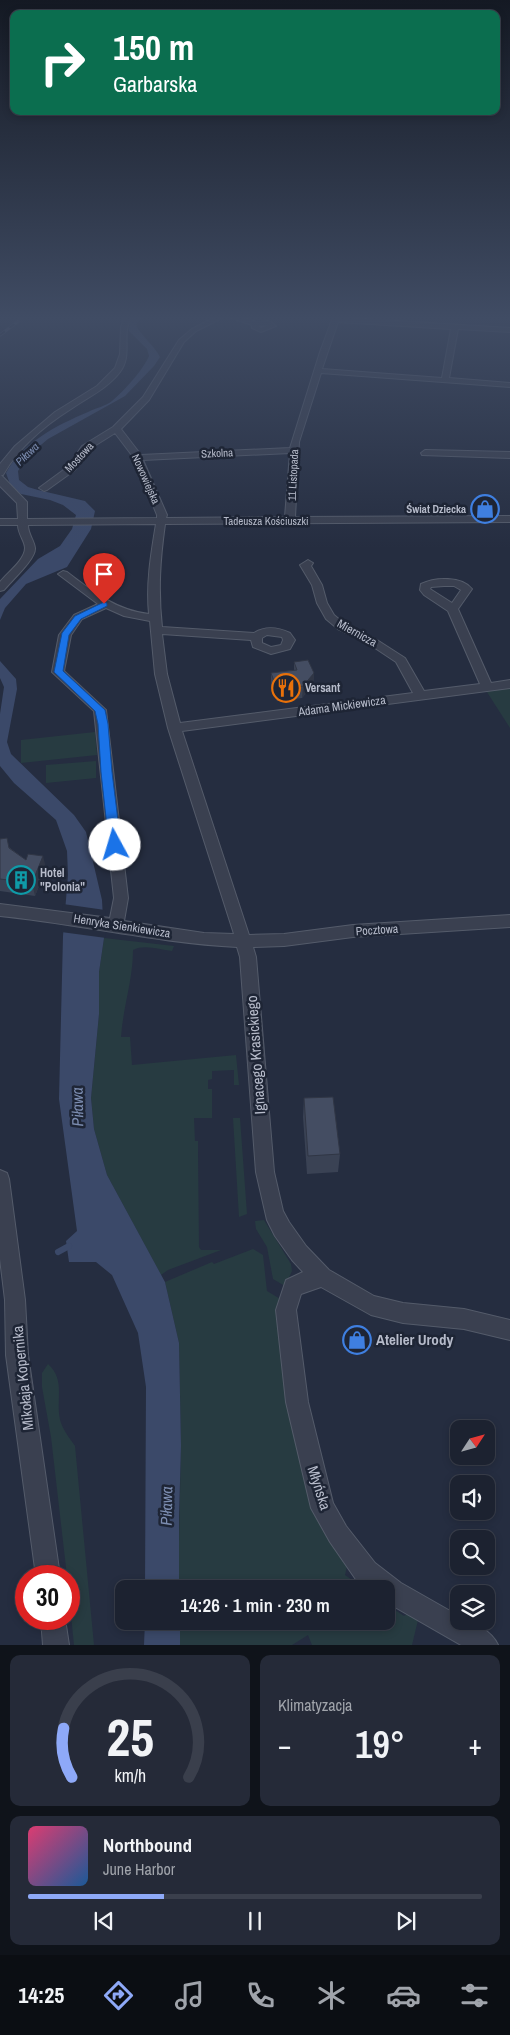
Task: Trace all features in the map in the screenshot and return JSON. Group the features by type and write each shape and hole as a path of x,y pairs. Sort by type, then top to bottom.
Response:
{"street":[{"path":"0,473 2,466 8,458 30,437 59,413 90,394"},
{"path":"116,429 149,394"},
{"name":"11 Listopada","path":"290,520 295,442 311,394"},
{"name":"Nowowiejska","path":"116,429 127,441 138,458 159,507 162,522 154,568 155,624"},
{"name":"Mostowa","path":"44,488 72,468 85,448 116,429"},
{"name":"Szkolna","path":"138,458 295,450"},
{"path":"425,453 510,455"},
{"path":"0,478 5,487 22,502 24,533 30,546 30,553 0,588"},
{"name":"Tadeusza Kościuszki","path":"0,522 510,519"},
{"name":"Miernicza","path":"308,563 305,565 317,585 322,604 330,617 401,660 421,696"},
{"path":"63,574 104,604 130,616 155,624 256,637"},
{"path":"104,604 78,618 65,635 58,672 100,710 121,898 113,925"},
{"path":"454,609 487,687"},
{"name":"Ignacego Krasickiego","path":"155,624 161,674 174,728 248,958 263,1143 270,1195 274,1213 282,1229 298,1253 322,1278 371,1305 403,1313 464,1319 510,1330"},
{"name":"Adama Mickiewicza","path":"174,728 510,684"},
{"name":"Henryka Sienkiewicza","path":"0,910 50,915 204,940 244,941"},
{"name":"Pocztowa","path":"244,941 284,940 353,931 510,921"},
{"name":"Mikołaja Kopernika","path":"0,1179 14,1300 18,1355 47,1565"},
{"name":"Młyńska","path":"322,1278 300,1283 293,1287 286,1310 297,1402 323,1508 338,1534 366,1572 392,1592 485,1645"},
{"path":"54,1630 56,1645"}],"shaded area":[{"path":"510,688 510,728 485,689"},
{"path":"95,732 97,755 21,763 21,740"},
{"path":"96,761 96,778 46,783 46,765"},
{"path":"104,938 174,946 172,951 147,947 133,950 121,1037 130,1037 132,1065 236,1055 239,1085 234,1085 234,1070 212,1071 212,1079 208,1080 208,1089 212,1089 212,1118 194,1118 195,1141 198,1141 199,1247 201,1250 221,1250 168,1270 161,1275 107,1175 94,1129 91,1098 99,1014 99,972"},
{"path":"233,1118 240,1118 247,1214 239,1217"},
{"path":"264,1220 291,1264 292,1271 285,1286 273,1279 267,1247 256,1229 255,1221"},
{"path":"253,1249 263,1255 267,1291 282,1300 348,1562 345,1575 352,1580 178,1580 181,1446 179,1343 165,1282 212,1262 214,1264"},
{"path":"48,1364 57,1377 61,1423 75,1446 94,1645 74,1645 72,1630 80,1630 80,1565 66,1565 51,1437 42,1387 42,1373"},
{"path":"414,1609 419,1616 412,1645 312,1645 308,1635 292,1645 178,1645 178,1630 395,1630 395,1610 404,1616"}],"water":[{"name":"Piława","path":"120,394 127,394 48,439 30,454 18,471 19,480 28,487 85,501 95,511 91,529 67,567 26,584 5,608 0,620 0,599 38,559 60,546 72,529 76,515 63,505 50,500 21,494 11,487 6,473 21,453 41,436 64,423 110,403"},
{"name":"Piława","path":"0,661 16,679 17,689 7,742 11,754 74,815 86,832 102,900 104,938 99,972 99,1014 91,1098 94,1129 107,1175 165,1282 179,1343 181,1446 179,1580 145,1580 146,1387 138,1333 112,1275 96,1262 69,1262 66,1241 77,1231 59,1099 63,936 68,875 67,851 56,820 14,783 0,766 0,714 4,687 0,678"},
{"path":"145,1630 180,1630 180,1645 144,1645"}],"pier":[{"path":"63,904 105,910 106,938 61,932"}],"building":[{"path":"308,660 314,673 303,686 277,689 271,673 297,670 294,662"},
{"path":"7,838 9,848 26,860 28,854 43,856 32,883 0,879 0,839"},
{"path":"333,1097 340,1154 308,1156 304,1098"}],"waterway":[{"path":"58,1252 69,1246"}],"place":[{"name":"Świat Dziecka","path":"485,509"},
{"name":"Versant","path":"286,688"},
{"name":"Hotel \"Polonia\"","path":"21,880"},
{"name":"Atelier Urody","path":"357,1340"}],"route":[{"path":"104,604 78,618 65,635 58,672 100,710 115,845"}]}
